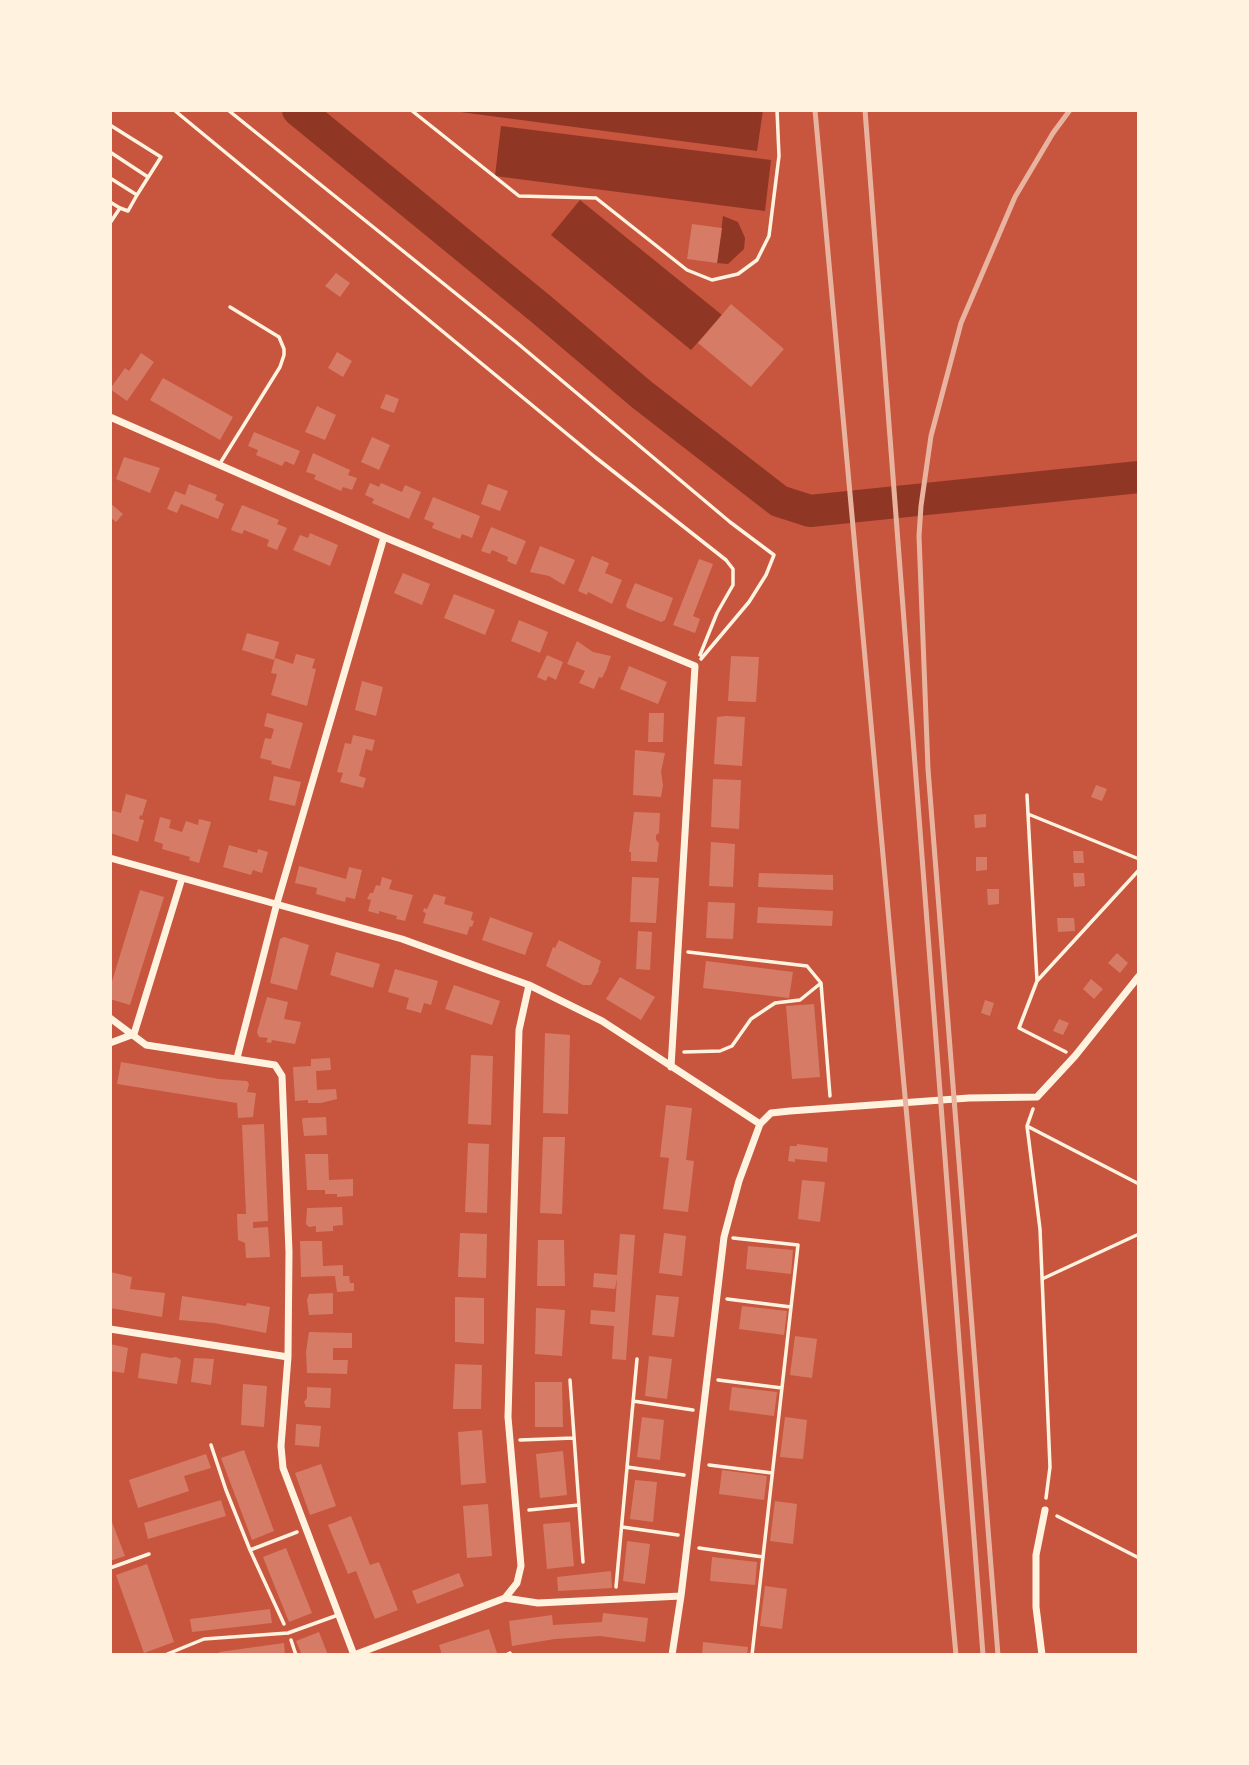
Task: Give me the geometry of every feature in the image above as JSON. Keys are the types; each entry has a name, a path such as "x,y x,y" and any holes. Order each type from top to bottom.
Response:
{"street":[{"path":"110,417 384,537 695,666 671,1067"},
{"path":"237,1058 277,904 384,537"},
{"path":"110,858 402,939 529,985 602,1021 760,1124"},
{"path":"134,1034 182,878"},
{"path":"672,1655 724,1237 739,1181 760,1124 771,1113 969,1098 1037,1097 1139,976"},
{"path":"505,1598 517,1583 521,1566 508,1417 519,1030 529,985"},
{"path":"110,1018 146,1045 275,1065 282,1076 289,1252 288,1357 281,1446 283,1468 354,1655 505,1598 538,1603 681,1597"},
{"path":"110,1043 134,1034"},
{"path":"110,1329 288,1357"},
{"path":"1042,1655 1036,1607 1037,1555 1045,1510"}],"lane":[{"path":"411,110 519,197 596,198 687,270 712,280 738,274 757,260 769,236 779,156 777,110"},
{"path":"219,465 280,367 284,355 279,337 230,307"},
{"path":"165,1655 204,1639 288,1633 339,1615"}],"path":[{"path":"174,110 595,457 726,560 733,569 733,585 717,614 695,666"},
{"path":"228,110 516,342 730,522 774,555 766,575 749,602 695,666"},
{"path":"110,125 161,158 128,211 110,202"},
{"path":"110,152 149,177"},
{"path":"110,178 137,195"},
{"path":"110,223 120,208"},
{"path":"1027,795 1037,981"},
{"path":"1028,814 1139,859"},
{"path":"1074,1056 1019,1028 1037,981 1139,870"},
{"path":"678,951 807,967 821,983 831,1108"},
{"path":"672,1052 720,1051 732,1046 751,1019 775,1003 800,1000 821,983"},
{"path":"1037,1097 1027,1126 1040,1229 1050,1467 1045,1510 1139,1558"},
{"path":"1027,1126 1139,1184"},
{"path":"1042,1279 1139,1234"},
{"path":"724,1237 798,1245 752,1655"},
{"path":"716,1298 791,1307"},
{"path":"615,1600 636,1359"},
{"path":"707,1378 782,1388"},
{"path":"570,1380 583,1562"},
{"path":"633,1401 703,1411"},
{"path":"510,1441 574,1438"},
{"path":"211,1445 250,1550 296,1655"},
{"path":"697,1464 772,1473"},
{"path":"627,1467 696,1476"},
{"path":"516,1512 579,1505"},
{"path":"621,1527 688,1537"},
{"path":"250,1550 305,1529"},
{"path":"687,1546 763,1557"},
{"path":"110,1568 149,1554"}],"shaded area":[{"path":"445,110 763,110 757,151"},
{"path":"501,126 771,160 765,211 495,176"},
{"path":"580,200 722,315 691,350 551,235"},
{"path":"723,216 738,222 745,238 744,249 728,264 717,263"}],"building":[{"path":"692,224 722,228 717,263 687,259"},
{"path":"336,273 350,283 340,297 325,286"},
{"path":"731,304 784,349 751,387 698,343"},
{"path":"337,352 352,361 343,377 328,368"},
{"path":"141,353 154,362 127,401 110,389 125,368 129,371"},
{"path":"163,378 233,417 220,440 150,400"},
{"path":"386,394 399,399 394,413 380,408"},
{"path":"317,406 336,415 325,440 305,432"},
{"path":"254,432 300,451 294,465 285,461 282,466 256,455 258,450 248,446"},
{"path":"372,437 390,445 379,470 361,462"},
{"path":"313,453 350,470 348,475 357,478 352,490 343,487 341,491 314,479 316,475 306,472"},
{"path":"124,457 160,468 150,493 116,479"},
{"path":"370,483 379,487 381,483 402,492 405,485 421,492 409,519 372,503 374,499 365,495"},
{"path":"189,484 217,495 215,500 224,504 218,519 181,504 177,513 167,509 175,491 185,495"},
{"path":"488,484 508,491 500,511 481,504"},
{"path":"433,497 480,516 472,538 462,534 460,539 432,528 434,523 424,519"},
{"path":"110,503 123,514 116,522 110,517"},
{"path":"242,505 279,520 277,524 287,528 277,550 267,546 269,540 244,530 242,534 231,530"},
{"path":"491,527 526,541 516,565 507,561 508,557 492,550 490,554 481,551"},
{"path":"310,533 338,545 330,566 293,550 300,535 308,538"},
{"path":"540,546 575,560 564,585 549,576 530,572"},
{"path":"592,556 609,563 605,573 622,580 612,604 588,592 587,595 578,591"},
{"path":"699,559 713,564 693,616 700,619 695,633 673,625"},
{"path":"403,573 430,584 422,605 394,593"},
{"path":"635,583 673,598 665,620 661,622 627,608"},
{"path":"454,594 495,610 485,635 444,618"},
{"path":"519,620 548,632 540,653 511,641"},
{"path":"247,633 279,642 274,660 242,650"},
{"path":"577,641 593,652 611,656 594,689 579,683 585,671 567,664"},
{"path":"296,654 315,659 312,668 316,669 307,706 271,695 277,674 271,673 275,658 293,664"},
{"path":"547,655 563,662 556,680 548,676 546,681 537,677"},
{"path":"731,656 759,657 756,702 728,701"},
{"path":"629,666 667,682 658,704 620,689"},
{"path":"362,681 383,687 376,716 355,710"},
{"path":"267,713 303,723 290,769 260,758 265,738 271,739 274,729 264,726"},
{"path":"649,713 664,713 663,742 648,742"},
{"path":"717,717 745,717 742,766 714,764"},
{"path":"353,735 375,740 372,751 366,749 359,776 366,778 363,788 340,782 343,773 337,772 345,743 351,744"},
{"path":"635,750 665,753 661,772 661,797 633,795"},
{"path":"274,776 301,782 295,806 269,800"},
{"path":"713,779 741,780 739,829 711,827"},
{"path":"1096,785 1107,789 1102,801 1091,797"},
{"path":"126,794 147,800 139,819 144,820 138,842 110,833 110,810 121,813"},
{"path":"634,812 660,813 659,833 656,835 659,843 657,862 631,861 629,852"},
{"path":"986,814 986,827 975,828 974,815"},
{"path":"160,817 171,820 169,828 182,832 186,821 198,825 199,819 211,822 199,863 189,860 190,857 162,849 163,844 154,841"},
{"path":"711,842 735,844 733,887 709,886"},
{"path":"229,845 257,853 258,849 268,852 262,873 253,870 251,875 223,867"},
{"path":"1073,851 1083,851 1084,863 1074,863"},
{"path":"976,857 987,857 987,870 976,871"},
{"path":"299,866 346,879 349,867 362,870 355,899 346,897 345,902 316,894 317,888 295,883"},
{"path":"759,873 833,875 833,890 758,887"},
{"path":"1073,873 1084,873 1085,886 1074,887"},
{"path":"382,877 392,880 389,889 413,895 405,921 379,911 379,914 368,911 371,900 367,899 376,885 380,886"},
{"path":"632,877 659,878 656,923 630,922"},
{"path":"987,889 999,889 999,904 988,905"},
{"path":"140,890 164,897 130,1005 110,999 110,988"},
{"path":"434,894 446,897 444,904 473,912 471,920 474,921 467,935 423,923 426,913 423,912 424,908 427,909"},
{"path":"708,902 735,903 733,939 706,938"},
{"path":"758,907 833,911 832,926 757,923"},
{"path":"490,917 533,933 525,955 482,940"},
{"path":"1057,918 1074,918 1075,931 1058,932"},
{"path":"638,931 652,932 650,970 636,969"},
{"path":"284,937 309,945 297,990 270,983 280,939"},
{"path":"559,940 601,961 591,985 583,985 546,966 553,947 555,948"},
{"path":"336,952 380,964 373,988 330,975"},
{"path":"1117,953 1128,963 1120,973 1108,963"},
{"path":"706,961 793,972 789,998 703,988"},
{"path":"395,969 438,981 431,1005 424,1003 421,1013 406,1009 409,998 388,992"},
{"path":"620,977 655,997 641,1020 606,999"},
{"path":"1091,979 1103,989 1094,999 1083,989"},
{"path":"454,985 500,1001 492,1025 445,1009"},
{"path":"267,997 288,1002 284,1019 301,1022 295,1044 272,1040 271,1043 266,1042 268,1038 259,1037 257,1032"},
{"path":"985,1000 994,1003 990,1016 981,1013"},
{"path":"814,1004 820,1077 792,1079 786,1006"},
{"path":"1059,1019 1069,1023 1063,1035 1053,1031"},
{"path":"545,1033 570,1035 568,1114 543,1113"},
{"path":"471,1055 493,1056 491,1125 468,1124"},
{"path":"330,1058 331,1070 316,1071 317,1090 336,1089 337,1099 321,1103 295,1101 293,1067 311,1066 311,1059"},
{"path":"121,1062 219,1079 247,1081 247,1092 256,1093 253,1117 238,1118 237,1103 117,1084"},
{"path":"666,1105 692,1108 686,1160 694,1161 688,1212 663,1209 669,1158 660,1157"},
{"path":"326,1117 327,1135 304,1136 303,1118"},
{"path":"264,1124 268,1221 253,1222 253,1228 268,1227 270,1257 246,1258 245,1243 238,1240 237,1214 246,1214 242,1125"},
{"path":"543,1137 565,1137 562,1214 540,1213"},
{"path":"468,1143 489,1144 487,1213 465,1212"},
{"path":"797,1144 828,1148 827,1162 795,1159 795,1162 788,1161 790,1146"},
{"path":"305,1154 328,1154 329,1180 353,1179 353,1196 337,1197 337,1194 325,1194 325,1190 307,1190"},
{"path":"802,1180 825,1182 820,1222 798,1219"},
{"path":"342,1207 343,1225 333,1226 333,1231 316,1232 316,1226 309,1227 306,1224 307,1208"},
{"path":"460,1233 487,1234 486,1278 458,1277"},
{"path":"664,1233 686,1236 682,1276 659,1273"},
{"path":"620,1234 635,1235 626,1360 612,1359 614,1326 590,1324 591,1310 615,1312 617,1278 615,1289 593,1287 594,1273 617,1275"},
{"path":"538,1240 564,1240 565,1286 537,1286"},
{"path":"300,1241 322,1241 323,1266 343,1265 343,1276 349,1276 350,1283 354,1283 354,1291 337,1292 335,1276 301,1277"},
{"path":"748,1246 793,1250 791,1274 746,1269"},
{"path":"110,1272 132,1277 130,1289 165,1293 162,1317 110,1308"},
{"path":"333,1293 333,1314 309,1315 309,1294"},
{"path":"656,1295 679,1297 674,1337 652,1335"},
{"path":"182,1296 270,1307 266,1333 214,1323 179,1320"},
{"path":"455,1297 484,1298 484,1344 455,1342"},
{"path":"742,1306 787,1311 784,1335 739,1329"},
{"path":"536,1308 565,1310 562,1356 535,1354"},
{"path":"309,1332 352,1333 352,1348 333,1348 333,1360 348,1360 347,1374 307,1373"},
{"path":"795,1336 817,1339 812,1378 790,1375"},
{"path":"110,1344 128,1348 124,1373 110,1371"},
{"path":"141,1354 181,1360 177,1384 138,1378"},
{"path":"649,1356 672,1359 667,1399 645,1396"},
{"path":"194,1358 214,1359 211,1385 191,1382"},
{"path":"455,1364 482,1365 481,1409 453,1409"},
{"path":"535,1382 562,1382 563,1427 535,1427"},
{"path":"243,1384 267,1386 264,1427 241,1425"},
{"path":"307,1387 331,1388 330,1408 306,1407 304,1402 307,1398"},
{"path":"732,1387 777,1392 774,1416 729,1410"},
{"path":"642,1417 664,1420 660,1460 637,1457"},
{"path":"785,1417 807,1420 803,1459 780,1457"},
{"path":"296,1424 321,1426 319,1447 295,1445"},
{"path":"482,1430 486,1483 461,1485 458,1432"},
{"path":"244,1450 274,1531 252,1540 221,1458"},
{"path":"563,1451 567,1495 540,1498 536,1454"},
{"path":"206,1454 211,1468 184,1476 189,1491 138,1508 129,1480"},
{"path":"321,1464 336,1506 310,1515 295,1473"},
{"path":"722,1470 767,1476 764,1500 719,1494"},
{"path":"635,1480 657,1482 653,1522 630,1519"},
{"path":"221,1500 226,1516 148,1539 144,1523"},
{"path":"775,1501 797,1504 793,1544 770,1541"},
{"path":"488,1504 492,1556 467,1558 463,1506"},
{"path":"351,1516 370,1565 379,1562 398,1610 375,1619 356,1571 348,1574 328,1525"},
{"path":"110,1517 125,1556 110,1561"},
{"path":"570,1522 574,1566 547,1569 543,1524"},
{"path":"627,1541 650,1544 645,1584 623,1581"},
{"path":"286,1548 312,1613 289,1622 263,1557"},
{"path":"712,1557 757,1562 755,1585 710,1581"},
{"path":"147,1564 174,1642 144,1653 116,1575"},
{"path":"611,1571 612,1588 558,1591 557,1577"},
{"path":"459,1573 464,1586 417,1604 412,1591"},
{"path":"765,1586 787,1589 782,1629 760,1626"},
{"path":"270,1609 272,1623 192,1632 190,1619"},
{"path":"603,1613 648,1618 645,1642 600,1636 555,1639 512,1646 509,1621 552,1615 553,1625 602,1622"},
{"path":"489,1629 497,1653 442,1655 439,1645"},
{"path":"319,1632 328,1655 302,1655 296,1641"},
{"path":"703,1642 748,1647 747,1655 702,1655"},
{"path":"284,1643 285,1655 220,1655 219,1652"}],"waterway":[{"path":"298,110 641,394 779,501 810,511 1139,477"}],"railway":[{"path":"815,110 956,1655"},
{"path":"865,110 983,1655"},
{"path":"998,1655 928,769 919,536 931,436 961,323 1015,197 1070,110"}]}
